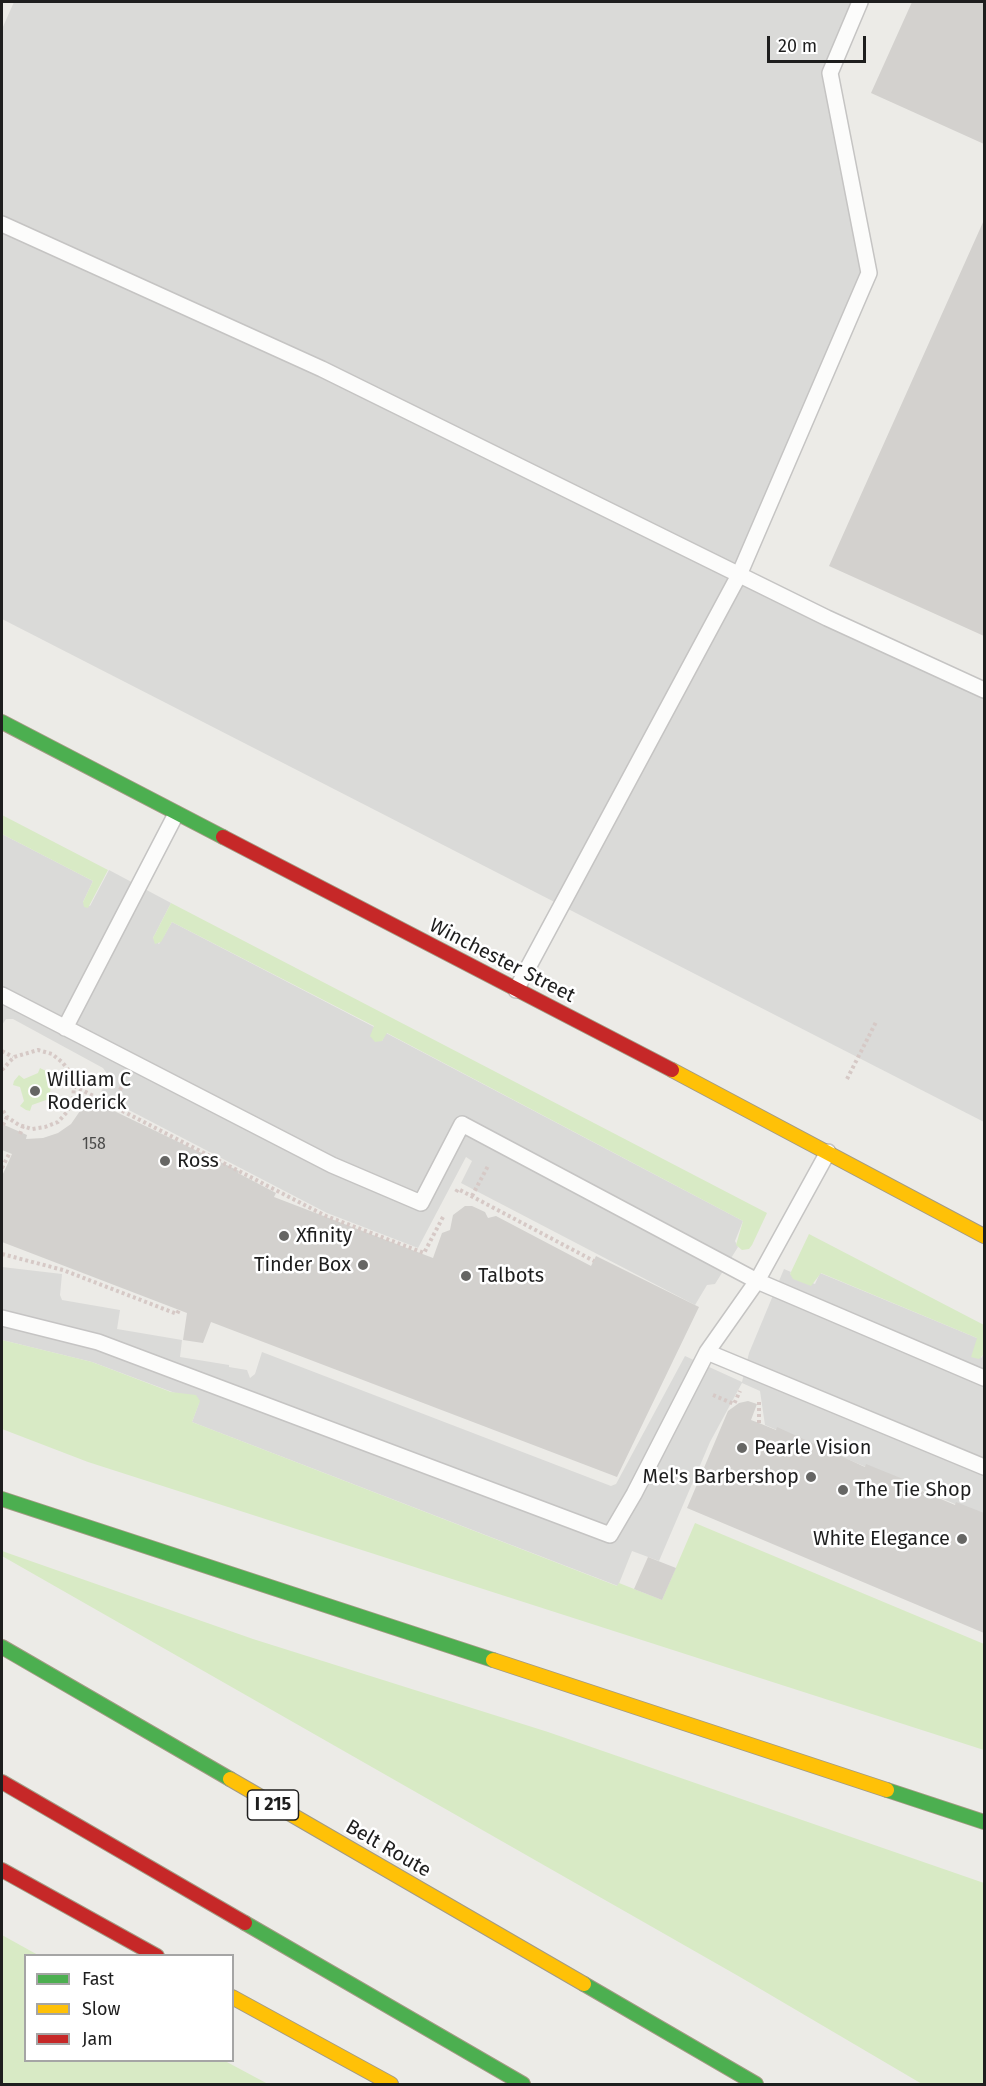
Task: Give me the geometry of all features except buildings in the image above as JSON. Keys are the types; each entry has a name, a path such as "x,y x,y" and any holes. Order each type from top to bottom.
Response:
{"main road":[{"name":"Winchester Street","path":"2,722 828,1152 984,1236"},
{"path":"2,1499 984,1822"},
{"name":"Belt Route","path":"2,1647 756,2085"},
{"path":"2,1782 523,2085"},
{"path":"2,1870 153,1954"},
{"path":"234,1998 391,2085"}],"lane":[{"path":"516,990 739,575 869,273 830,73 860,2"},
{"path":"2,224 322,369 739,575 984,690"},
{"path":"65,1028 176,814"},
{"path":"2,995 332,1166 421,1203 462,1124 757,1281 984,1378"},
{"path":"2,1318 98,1342 610,1535 634,1494 707,1352 757,1281 828,1152"},
{"path":"707,1352 984,1467"}],"path":[{"path":"847,1079 876,1022"},
{"path":"2,1050 14,1057"},
{"path":"2,1070 14,1057 38,1050 52,1054 71,1073 74,1086 73,1100 67,1112 58,1122 45,1127 24,1126 7,1117 2,1109"},
{"path":"3,1125 7,1117"},
{"path":"20,1134 24,1126"},
{"path":"472,1196 500,1144"},
{"path":"2,1168 9,1154"},
{"path":"2,1254 63,1270 177,1314 179,1310"},
{"path":"734,1404 741,1391 758,1398 759,1423"}],"shaded area":[{"path":"14,2 860,2 830,73 869,273 739,575 984,688 984,1122 2,619 2,29"},
{"path":"2,834 93,881 83,902 90,906 109,870 171,903 153,938 159,944 172,922 374,1027 382,1041 386,1033 743,1221 735,1241 738,1247 715,1284 707,1285 695,1305 461,1183 472,1161 466,1157 418,1248 327,1213 100,1095 108,1075 103,1068 13,1019 6,1019 2,1025"},
{"path":"2,1267 62,1274 60,1295 62,1300 120,1310 117,1329 182,1340 180,1357 247,1370 250,1378 255,1374 262,1352 611,1486 616,1484 685,1356 742,1382 749,1353 784,1269 791,1272 790,1274 815,1284 820,1273 977,1338 981,1358 984,1354 984,1516 765,1425 760,1391 742,1383 710,1442 659,1561 632,1551 618,1586 192,1422 199,1403 175,1393 92,1362 2,1340"}],"green space":[{"path":"2,815 108,870 88,908 84,907 83,902 93,881 2,834"},
{"path":"171,903 767,1213 752,1245 749,1249 742,1250 736,1245 743,1221 387,1033 382,1041 375,1042 370,1036 374,1026 172,922 161,942 155,944 153,938"},
{"path":"40,1068 50,1073 46,1078 51,1086 50,1093 57,1094 52,1105 46,1100 32,1105 30,1111 26,1110 20,1106 24,1101 20,1087 13,1085 14,1081 19,1075 24,1079 38,1073"},
{"path":"809,1234 984,1325 984,1354 979,1359 971,1357 977,1338 821,1273 811,1286 793,1279 790,1274"},
{"path":"2,1340 92,1362 171,1392 196,1395 200,1401 192,1422 617,1586 619,1583 662,1600 695,1523 984,1644 984,1750 88,1462 2,1429"},
{"path":"2,1551 253,1639 548,1732 984,1883 984,2084 922,2084 740,1977 2,1556"},
{"path":"2,1935 36,1954 24,1954 24,2062 227,2062 268,2084 2,2084"}],"traffic: fast":[{"path":"2,722 223,837"},
{"path":"2,1499 493,1660"},
{"path":"2,1647 230,1779"},
{"path":"887,1790 984,1822"},
{"path":"245,1923 523,2084"},
{"path":"584,1984 756,2084"}],"traffic: slow":[{"path":"672,1070 984,1236"},
{"path":"493,1660 887,1790"},
{"path":"230,1779 584,1984"},
{"path":"234,1998 391,2084"}],"traffic: jam":[{"path":"223,837 672,1070"},
{"path":"2,1782 245,1923"},
{"path":"2,1870 153,1954"}],"place":[{"name":"William C Roderick","path":"35,1091"},
{"name":"Ross","path":"165,1161"},
{"name":"Xfinity","path":"284,1236"},
{"name":"Tinder Box","path":"363,1265"},
{"name":"Talbots","path":"466,1276"},
{"name":"Pearle Vision","path":"742,1448"},
{"name":"Mel's Barbershop","path":"811,1477"},
{"name":"The Tie Shop","path":"843,1490"},
{"name":"White Elegance","path":"962,1539"}]}
